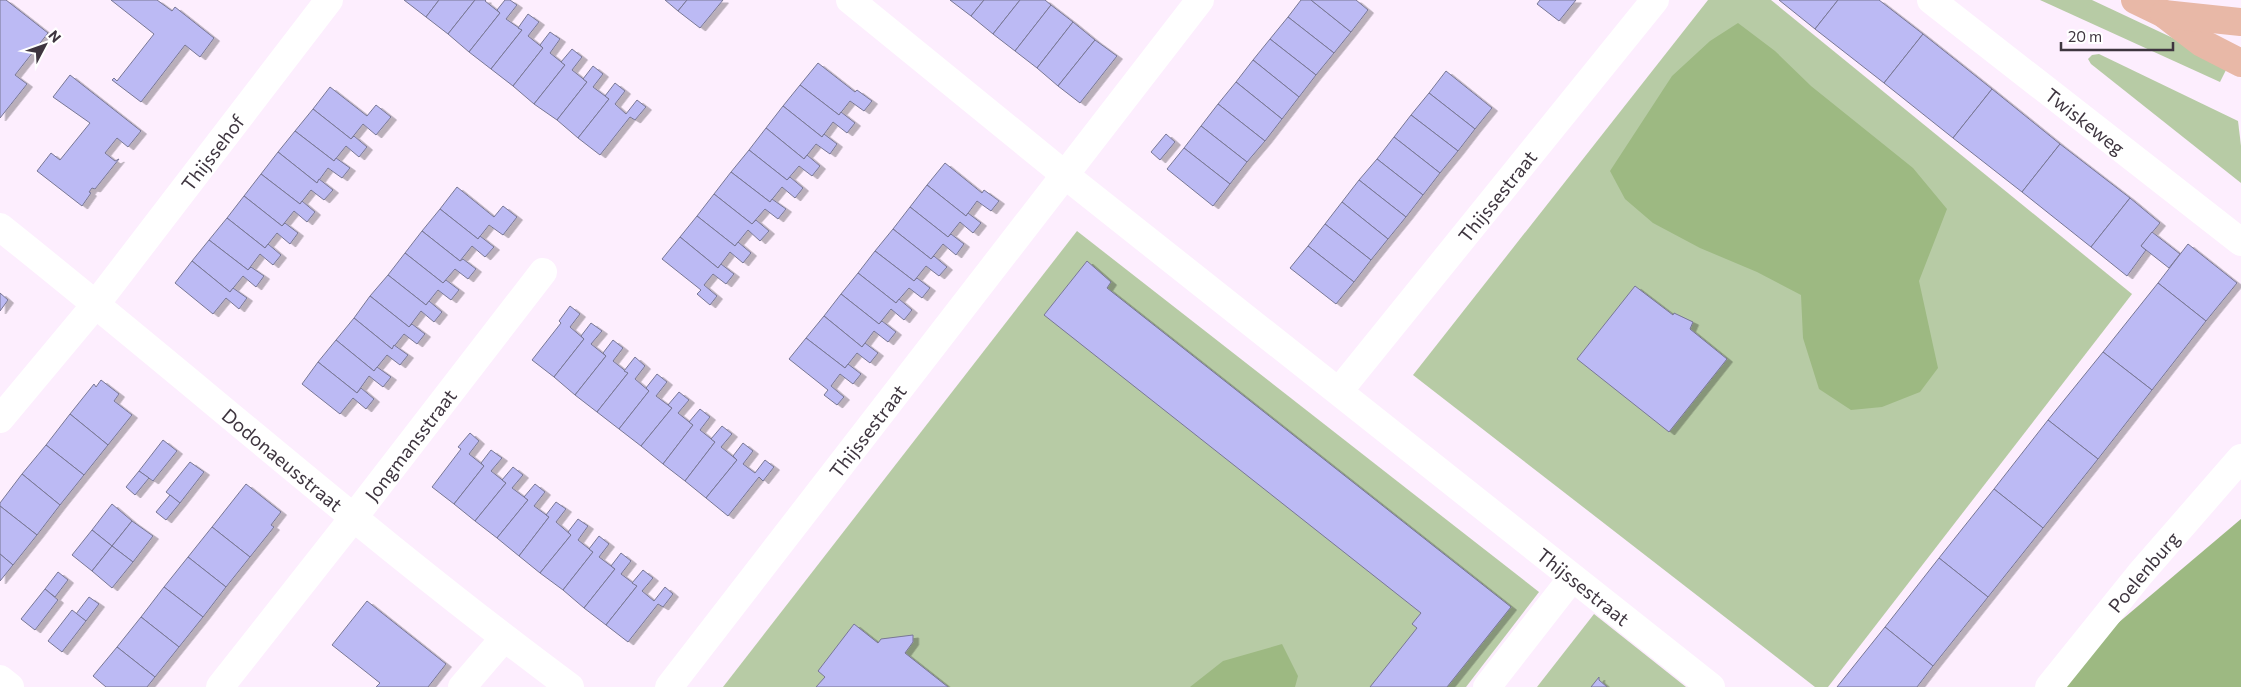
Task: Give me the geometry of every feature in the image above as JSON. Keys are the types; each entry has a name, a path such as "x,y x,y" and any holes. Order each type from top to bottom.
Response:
{"main road":[{"path":"2135,0 2164,14 2202,43 2241,63"},
{"path":"2164,14 2241,22"}],"street":[{"name":"Thijssehof","path":"0,419 96,304 329,0"},
{"name":"Thijssestraat","path":"850,0 1065,175 1711,687"},
{"name":"Thijssestraat","path":"669,687 1200,0"},
{"name":"Thijssestraat","path":"1339,391 1655,0"},
{"name":"Twiskeweg","path":"1932,0 2241,242"},
{"name":"Dodonaeusstraat","path":"0,227 354,517 504,638 570,687"},
{"name":"Jongmansstraat","path":"220,687 543,272"},
{"name":"Poelenburg","path":"2049,687 2140,574 2241,458"},
{"path":"1487,687 1572,578"},
{"path":"462,687 504,638"},
{"path":"0,679 10,687"}],"green space":[{"path":"1708,0 1771,0 2132,294 1828,687 1815,687 1413,375"},
{"path":"2040,0 2092,0 2224,62 2226,70 2220,82"},
{"path":"1738,23 1775,51 1811,86 1913,168 1947,209 1919,281 1938,368 1920,392 1882,407 1851,410 1819,389 1803,338 1801,295 1757,272 1700,248 1653,223 1625,199 1610,171 1672,76 1710,41"},
{"path":"2099,54 2238,121 2241,146 2241,183 2091,64 2088,59 2092,55"},
{"path":"1077,231 1539,592 1466,687 723,687"},
{"path":"2241,519 2241,687 2051,687 2092,645"},
{"path":"1594,614 1686,687 1537,687"},
{"path":"1282,644 1298,676 1295,687 1190,687 1223,661"}],"building":[{"path":"0,0 6,0 48,33 15,75 27,84 0,118"},
{"path":"111,0 157,0 172,11 175,7 214,38 200,57 185,45 141,102 112,80 114,78 117,81 154,34"},
{"path":"404,0 439,0 426,17"},
{"path":"439,0 475,0 448,34 426,17"},
{"path":"475,0 486,0 500,13 469,52 448,34"},
{"path":"505,0 510,0 517,5 506,19 522,30 491,69 469,52 500,13 497,10"},
{"path":"665,0 687,0 678,11"},
{"path":"687,0 723,0 700,28 678,11"},
{"path":"950,0 984,0 971,16"},
{"path":"984,0 1020,0 993,34 971,16"},
{"path":"1020,0 1045,0 1051,5 1015,51 993,34"},
{"path":"1301,0 1311,0 1351,32 1334,53 1288,17"},
{"path":"1311,0 1356,0 1368,10 1351,32"},
{"path":"1540,0 1576,0 1559,21 1537,4"},
{"path":"1779,0 1838,0 1815,29"},
{"path":"1838,0 1879,0 1923,34 1884,83 1815,29"},
{"path":"1051,5 1073,22 1037,68 1015,51"},
{"path":"528,14 539,22 528,36 543,48 513,86 491,69 522,30 518,28"},
{"path":"1288,17 1334,53 1316,75 1270,39"},
{"path":"1073,22 1095,40 1058,86 1037,68"},
{"path":"550,32 560,39 550,53 565,65 534,104 513,86 543,48 540,45"},
{"path":"1923,34 1992,89 1953,138 1884,83"},
{"path":"1270,39 1316,75 1299,97 1253,60"},
{"path":"1095,40 1117,56 1080,103 1058,86"},
{"path":"572,49 582,57 572,70 587,82 557,120 534,104 565,65 561,62"},
{"path":"1253,60 1299,97 1282,119 1236,82"},
{"path":"818,63 855,92 857,90 872,101 864,111 850,101 839,115 800,85"},
{"path":"593,66 603,74 593,87 609,99 578,138 557,120 587,82 583,79"},
{"path":"1446,71 1492,108 1475,129 1429,93"},
{"path":"70,75 141,131 128,147 117,138 105,153 115,161 119,159 95,189 92,188 89,192 91,193 82,206 37,171 51,153 60,160 90,123 53,97"},
{"path":"1236,82 1282,119 1265,141 1218,104"},
{"path":"615,83 625,91 615,104 626,114 637,100 646,107 635,120 630,117 600,155 578,138 609,99 605,96"},
{"path":"800,85 839,115 841,112 855,123 847,133 833,122 822,137 783,106"},
{"path":"330,87 367,116 376,105 391,117 376,135 363,124 351,139 313,109"},
{"path":"1992,89 2060,144 2022,192 1953,138"},
{"path":"1429,93 1475,129 1458,151 1411,115"},
{"path":"1218,104 1265,141 1247,162 1201,126"},
{"path":"783,106 822,137 824,134 837,144 830,154 816,144 804,159 766,128"},
{"path":"313,109 351,139 354,136 367,147 359,157 346,146 334,161 295,131"},
{"path":"1411,115 1458,151 1440,173 1394,137"},
{"path":"1201,126 1247,162 1230,184 1184,148"},
{"path":"766,128 804,159 807,155 820,166 812,176 799,166 787,180 749,150"},
{"path":"295,131 334,161 336,158 350,168 342,178 328,168 317,183 278,152"},
{"path":"1166,134 1175,142 1160,160 1151,152"},
{"path":"1394,137 1440,173 1423,195 1377,159"},
{"path":"2060,144 2130,198 2091,247 2022,192"},
{"path":"1184,148 1230,184 1213,206 1167,169"},
{"path":"749,150 787,180 790,177 803,188 795,198 782,187 770,202 731,172"},
{"path":"278,152 317,183 319,179 333,190 324,200 311,190 300,204 261,174"},
{"path":"1377,159 1423,195 1406,217 1359,180"},
{"path":"945,163 982,193 984,190 999,201 991,211 977,201 966,216 927,185"},
{"path":"731,172 770,202 772,199 786,209 778,219 765,209 752,224 714,194"},
{"path":"261,174 300,204 302,201 315,212 307,222 294,211 282,226 244,196"},
{"path":"1359,180 1406,217 1388,239 1342,202"},
{"path":"927,185 966,216 968,213 981,223 973,233 960,222 948,237 910,207"},
{"path":"457,187 494,217 503,206 517,217 503,235 489,225 478,239 440,209"},
{"path":"714,194 752,224 756,220 769,231 760,241 748,230 735,246 697,216"},
{"path":"244,196 282,226 285,223 298,233 290,244 277,233 265,248 227,218"},
{"path":"2130,198 2160,223 2141,246 2146,250 2127,276 2091,247"},
{"path":"1342,202 1388,239 1371,260 1325,224"},
{"path":"910,207 948,237 951,234 964,244 956,255 943,244 931,259 893,229"},
{"path":"440,209 478,239 480,236 494,247 485,257 472,246 460,261 422,231"},
{"path":"697,216 735,246 738,242 751,253 743,263 730,252 718,268 680,237"},
{"path":"227,218 265,248 268,244 281,255 273,265 260,254 248,270 209,240"},
{"path":"1325,224 1371,260 1354,282 1308,246"},
{"path":"893,229 931,259 934,256 947,267 939,276 926,266 914,281 875,251"},
{"path":"422,231 460,261 463,259 476,269 468,279 455,269 443,283 405,253"},
{"path":"2152,232 2180,254 2169,268 2141,246"},
{"path":"680,237 718,268 721,264 734,274 726,284 713,274 704,285 717,296 710,305 697,294 701,290 662,259"},
{"path":"209,240 248,270 251,267 264,276 256,287 243,276 230,292 192,261"},
{"path":"2188,244 2237,283 2206,321 2158,283"},
{"path":"1308,246 1354,282 1336,304 1290,268"},
{"path":"875,251 914,281 917,278 930,288 922,298 909,288 896,303 858,273"},
{"path":"405,253 443,283 446,280 459,290 451,300 438,290 426,305 388,275"},
{"path":"192,261 230,292 233,288 247,298 239,309 226,298 213,314 175,283"},
{"path":"1087,261 1111,282 1107,288 1511,607 1447,687 1370,687 1417,628 1412,624 1421,613 1044,315"},
{"path":"858,273 896,303 899,299 912,310 904,320 891,309 879,324 841,294"},
{"path":"388,275 426,305 429,301 442,312 434,322 421,311 409,327 370,296"},
{"path":"2158,283 2206,321 2152,390 2103,352"},
{"path":"1635,286 1673,315 1674,313 1693,322 1690,329 1727,359 1669,432 1577,359"},
{"path":"0,293 8,300 0,311"},
{"path":"841,294 879,324 882,321 896,332 888,342 874,331 862,347 824,316"},
{"path":"370,296 409,327 412,324 425,334 417,344 404,334 392,349 354,318"},
{"path":"570,306 580,314 570,327 584,339 554,377 532,360 561,323 559,321"},
{"path":"824,316 862,347 865,343 878,353 870,363 857,353 845,368 806,338"},
{"path":"354,318 392,349 394,345 408,355 400,365 387,355 374,371 336,340"},
{"path":"591,323 602,331 591,344 606,356 575,395 554,377 584,339 581,336"},
{"path":"806,338 845,368 848,364 861,374 853,384 840,374 831,386 844,397 837,405 824,395 828,390 789,359"},
{"path":"336,340 374,371 377,367 391,377 383,387 369,376 357,393 318,362"},
{"path":"613,340 623,348 613,361 628,373 597,412 575,395 606,356 603,353"},
{"path":"2103,352 2152,390 2098,459 2048,420"},
{"path":"635,357 645,366 635,379 649,391 619,429 597,412 628,373 624,371"},
{"path":"318,362 357,393 361,388 374,399 366,409 353,398 340,414 302,384"},
{"path":"657,374 667,382 656,396 672,408 641,446 619,429 649,391 646,388"},
{"path":"101,380 119,394 114,401 132,415 108,445 70,414 94,384 96,387"},
{"path":"679,392 689,400 678,413 693,425 663,464 641,446 672,408 668,405"},
{"path":"700,409 710,417 700,430 715,442 685,481 663,464 693,425 689,422"},
{"path":"70,414 108,445 84,475 46,445"},
{"path":"2048,420 2098,459 2043,528 1994,489"},
{"path":"722,426 732,434 721,447 737,460 706,498 685,481 715,442 711,439"},
{"path":"470,433 479,441 469,454 484,466 454,504 432,487 461,449 458,447"},
{"path":"163,440 177,451 153,481 139,471"},
{"path":"743,443 753,451 743,464 755,473 765,460 774,467 763,481 759,477 728,516 706,498 737,460 733,456"},
{"path":"46,445 84,475 60,505 22,474"},
{"path":"491,450 502,458 491,471 506,483 475,521 454,504 484,466 481,463"},
{"path":"190,462 204,472 180,503 166,492"},
{"path":"513,467 523,475 512,488 528,500 497,538 475,521 506,483 502,480"},
{"path":"139,471 149,478 135,495 126,487"},
{"path":"22,474 60,505 37,535 0,506 0,503"},
{"path":"246,484 281,512 271,525 274,527 250,557 212,527"},
{"path":"535,484 545,492 534,506 549,517 519,556 497,538 528,500 524,497"},
{"path":"1994,489 2043,528 1988,597 1939,558"},
{"path":"170,495 180,503 166,520 156,512"},
{"path":"556,502 566,509 556,522 571,535 540,573 519,556 549,517 546,515"},
{"path":"112,504 132,521 112,546 92,530"},
{"path":"0,506 37,535 13,565 0,554"},
{"path":"578,519 588,526 578,540 593,552 563,590 540,573 571,535 568,532"},
{"path":"132,521 153,536 133,562 112,546"},
{"path":"212,527 250,557 226,587 188,557"},
{"path":"92,530 112,546 92,571 72,555"},
{"path":"599,536 609,544 599,557 615,569 584,608 563,590 593,552 589,549"},
{"path":"112,546 133,562 112,588 92,571"},
{"path":"621,553 631,561 621,574 637,586 606,625 584,608 615,569 611,566"},
{"path":"0,554 13,565 0,581"},
{"path":"188,557 226,587 203,617 164,587"},
{"path":"1939,558 1988,597 1933,666 1885,627"},
{"path":"643,570 653,578 642,591 654,601 665,587 673,594 663,607 658,604 628,642 606,625 637,586 632,583"},
{"path":"58,572 68,580 55,597 45,589"},
{"path":"164,587 203,617 179,647 141,617"},
{"path":"45,589 58,600 35,630 21,619"},
{"path":"89,597 99,604 86,621 76,614"},
{"path":"367,601 446,664 428,687 376,687 380,683 332,645"},
{"path":"72,610 86,621 62,652 48,641"},
{"path":"141,617 179,647 155,677 117,647"},
{"path":"854,624 878,643 881,639 913,635 913,642 905,653 948,687 816,687 825,677 818,671"},
{"path":"1885,627 1933,666 1917,687 1837,687"},
{"path":"117,647 155,677 147,687 106,687 93,676"},
{"path":"1599,677 1599,680 1607,687 1591,687"}]}
